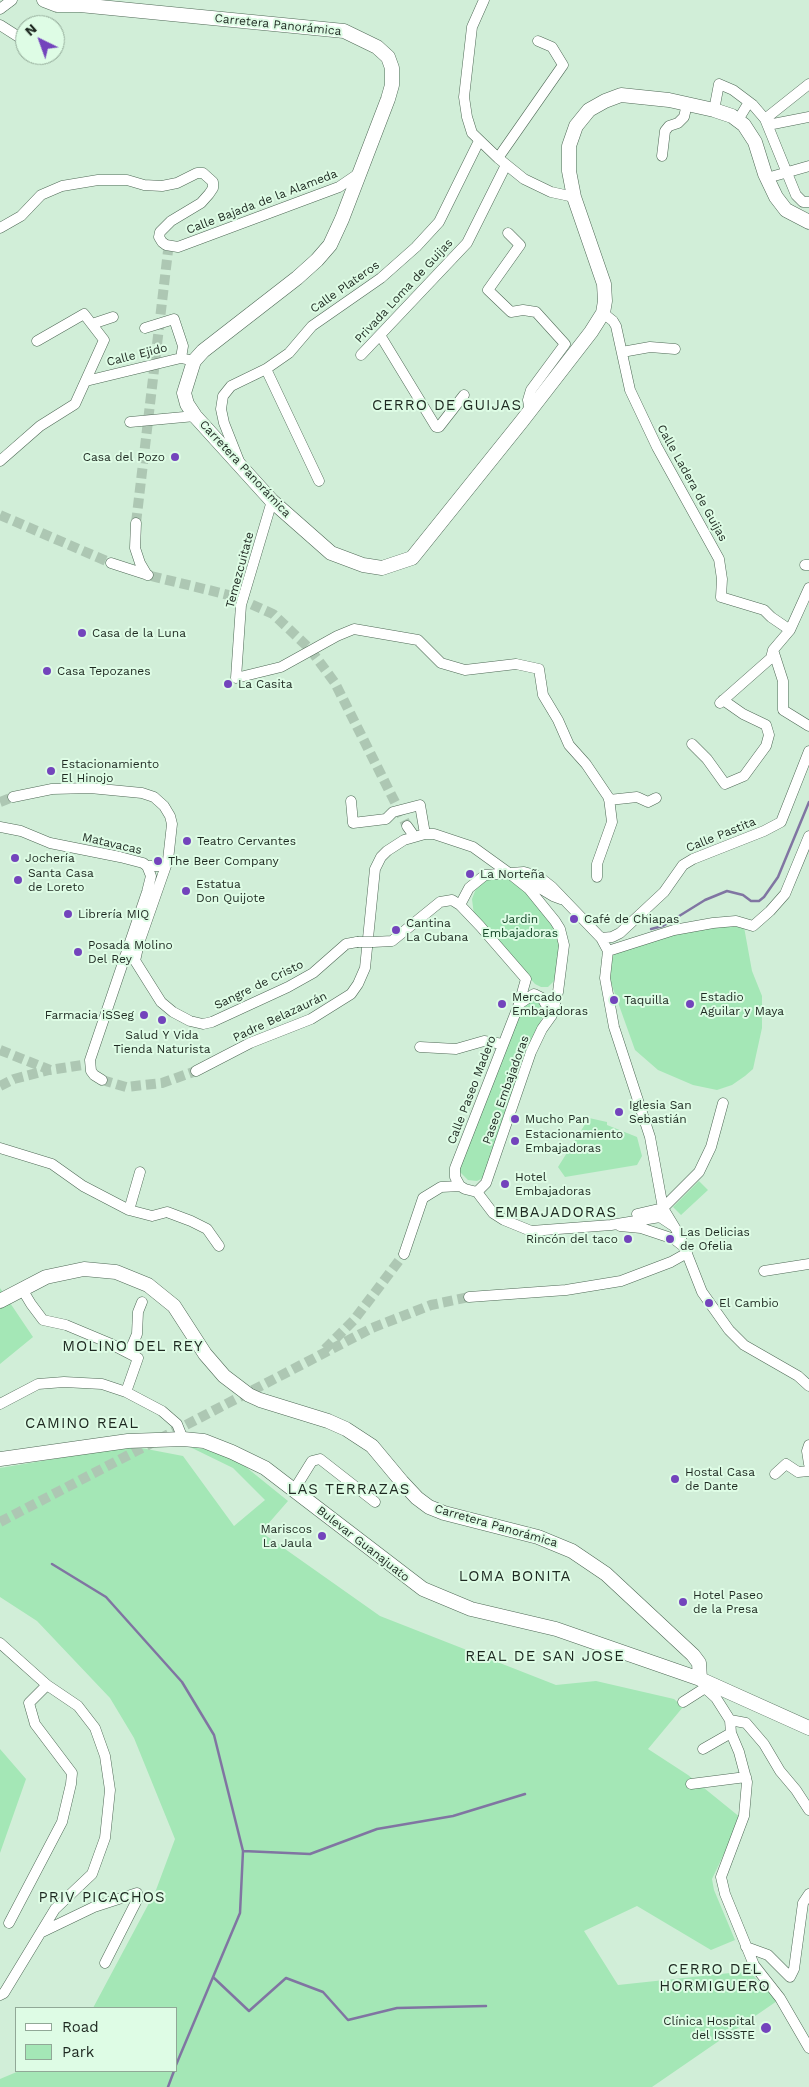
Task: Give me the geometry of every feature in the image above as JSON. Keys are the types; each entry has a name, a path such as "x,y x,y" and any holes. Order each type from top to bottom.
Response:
{"street":[{"path":"0,9 12,0"},
{"name":"Carretera Panorámica","path":"44,0 57,5 80,4 344,31 363,38 388,57 392,68 392,85 388,99 337,232 330,245 297,278 203,350 194,361 184,393 187,404 195,416 272,501 331,553 363,565 382,568 412,558 591,332 603,313"},
{"path":"484,0 472,27 464,97 466,117 472,133 506,166 524,179 551,192 574,197"},
{"path":"0,25 15,35"},
{"path":"498,158 563,65 552,47 538,41"},
{"path":"714,110 719,84 732,90 749,102 764,119 800,200 809,202"},
{"path":"748,131 809,84"},
{"path":"603,313 605,302 604,284 574,197 569,146 576,126 589,110 605,100 621,95 669,100 732,116 748,131 755,142 776,198 786,210 809,222"},
{"path":"738,120 749,102"},
{"path":"662,156 665,131 669,126 678,123 684,117 687,104"},
{"path":"764,119 809,117"},
{"name":"Calle Plateros","path":"240,464 224,423 221,410 223,396 231,386 266,369 289,353 312,326 382,278 416,248 439,222 480,142"},
{"name":"Privada Loma de Guijas","path":"361,355 467,243 506,166"},
{"path":"767,178 809,166"},
{"name":"Calle Bajada de la Alameda","path":"0,228 21,216 41,195 62,186 98,180 127,180 144,185 162,186 177,183 197,173 209,177 213,182 213,188 209,194 200,203 171,220 160,232 159,237 167,248 178,247 339,187 349,182 360,172"},
{"path":"508,233 520,245 488,290 511,312 523,310 536,312 565,344 530,390 528,400 530,410"},
{"name":"Calle Ladera de Guijas","path":"603,313 616,326 630,390 657,447 700,528 711,542 718,559 722,579 721,598 764,610 790,630"},
{"path":"0,461 40,426 75,404 104,340 84,314 37,341"},
{"path":"92,324 114,317"},
{"path":"145,328 174,319 183,346 180,358"},
{"path":"380,336 436,428 440,427 464,395"},
{"path":"622,352 650,347 675,349"},
{"name":"Calle Ejido","path":"86,381 180,358 194,361"},
{"path":"266,369 319,481"},
{"path":"130,422 195,416"},
{"name":"Temezcuitate","path":"272,501 241,605 236,678 281,667 337,636 354,629 418,640 441,663 465,670 516,664 539,669 543,695 558,720 569,745 586,764 609,800"},
{"path":"111,563 149,576 140,563 135,548 136,523"},
{"path":"692,744 725,784 744,776 766,746 769,735 766,725 722,702 771,658 773,650 790,630 809,588"},
{"path":"773,650 783,681 783,710 809,726"},
{"name":"Calle Pastita","path":"601,938 612,938 620,933 664,892 683,865 693,859 764,832 780,822 808,755"},
{"path":"13,797 52,789 90,788 142,793 151,795 162,803 170,816 172,829 168,862 139,943 136,961"},
{"path":"597,877 597,864 612,822 609,800 637,797 648,802 656,798"},
{"path":"351,801 353,823 386,819 392,812 420,806 419,835"},
{"path":"408,826 419,835 434,834 472,847 490,859 486,868 456,903"},
{"name":"Matavacas","path":"0,827 21,831 50,843 120,857 147,866 163,866 168,862"},
{"name":"Padre Belazaurán","path":"196,1071 250,1043 311,1019 351,994 358,984 364,968 375,869 380,857 395,844 419,835"},
{"path":"608,951 674,930 713,923 736,921 753,926 785,894 809,836"},
{"name":"Paseo Embajadoras","path":"477,1192 486,1183 532,1052 542,1029 552,1015 558,992 564,945 560,929 546,909 512,872 490,859"},
{"path":"102,1080 94,1076 86,1064 151,879 151,873 147,866"},
{"path":"456,903 479,878 491,873 524,872 538,876 552,887 601,938 608,951 605,978 614,1027 650,1137 662,1208 679,1233 702,1292 729,1330 744,1345 798,1376 809,1386"},
{"name":"Sangre de Cristo","path":"136,961 161,1002 173,1012 190,1021 203,1024 212,1022 288,987 313,973 352,943 392,941 440,902 456,903"},
{"path":"456,903 536,990 542,994 550,995 558,992"},
{"path":"124,958 132,957 136,961"},
{"name":"Calle Paseo Madero","path":"460,1186 455,1177 455,1168 519,1004 526,980"},
{"path":"519,1004 534,994 542,998 552,1015"},
{"path":"420,1047 456,1049 484,1040 503,1044"},
{"path":"611,1224 642,1212 662,1208 699,1172 711,1147 723,1103"},
{"path":"0,1148 52,1164 83,1186 129,1210 152,1216 168,1212 191,1221 207,1229 219,1246"},
{"path":"129,1210 140,1172"},
{"path":"404,1254 423,1198 440,1187 460,1186 477,1192 493,1213 504,1220 531,1231 611,1224 660,1217 668,1221 679,1233"},
{"path":"611,1224 648,1231 674,1239 686,1250"},
{"path":"469,1297 566,1290 621,1281 670,1262 686,1250"},
{"path":"764,1271 809,1264"},
{"name":"Carretera Panorámica","path":"0,1301 46,1277 84,1269 116,1272 148,1285 174,1306 205,1354 224,1376 249,1395 346,1428 372,1446 402,1482 429,1507 444,1513 556,1543 590,1562 606,1574 693,1655 699,1663 704,1683"},
{"path":"22,1289 43,1320 66,1325 133,1356"},
{"path":"126,1392 137,1334 138,1312 142,1302"},
{"path":"0,1404 38,1384 64,1382 102,1384 126,1392 162,1411 177,1424 182,1439"},
{"name":"Bulevar Guanajuato","path":"0,1459 128,1440 182,1439 204,1441 265,1468 422,1589 471,1609 556,1630 704,1683"},
{"path":"809,1445 807,1451 809,1464"},
{"path":"294,1490 312,1461 320,1459 375,1502"},
{"path":"775,1474 786,1464 798,1472 809,1471"},
{"path":"0,1643 47,1685 78,1706 95,1728 105,1756 110,1790 105,1838 92,1874 55,1909 4,1992 0,1995"},
{"path":"682,1702 704,1683"},
{"path":"704,1683 730,1720 731,1732 747,1782 744,1816 721,1877 725,1894 754,1965 780,1998 809,2048"},
{"path":"704,1683 809,1728"},
{"path":"9,1923 62,1822 71,1784 72,1773 36,1724 29,1703 47,1685"},
{"path":"730,1720 746,1723 764,1744 780,1771 796,1790 809,1810"},
{"path":"703,1749 731,1732"},
{"path":"691,1784 746,1778"},
{"path":"41,1932 94,1907 137,1893 138,1898 105,1963"},
{"path":"746,1946 768,1955 790,1977 794,1969 803,1903 809,1894"}],"green space":[{"name":"Jardin Embajadoras","path":"504,876 512,880 543,909 559,938 560,946 556,979 548,987 541,987 535,984 474,915 472,899 477,886 489,878"},
{"name":"Estadio Aguilar y Maya","path":"713,924 744,927 752,971 762,996 762,1028 753,1069 732,1085 717,1090 693,1085 658,1070 635,1050 610,980 613,953 648,941"},
{"path":"532,999 539,1001 544,1011 543,1015 483,1178 477,1181 468,1180 459,1171 522,1005"},
{"path":"589,1118 607,1122 607,1125 637,1137 642,1156 637,1165 565,1177 558,1167"},
{"path":"699,1181 708,1190 681,1215 673,1207"},
{"path":"0,1288 33,1337 0,1364"},
{"path":"131,1446 183,1456 234,1526 265,1500 233,1468 190,1447 217,1451 236,1459 288,1501 261,1532 380,1616 556,1685 596,1681 674,1699 683,1707 648,1749 688,1775 741,1818 712,1879 714,1890 735,1940 711,1950 637,1906 584,1931 618,1985 749,1971 777,2001 652,2087 0,2087 0,2079 17,2072 178,2072 178,2007 94,2007 156,1890 175,1839 134,1738 110,1698 37,1621 0,1597 0,1468"},
{"path":"0,1749 26,1779 0,1853"}],"waterway":[{"path":"651,929 663,926 705,900 727,891 743,895 751,901 759,901 764,897 778,877 809,802"},
{"path":"52,1564 106,1597 182,1682 214,1735 243,1851 240,1913 178,2060"},
{"path":"243,1851 310,1854 377,1829 453,1816 525,1794"},
{"path":"213,1977 249,2011 286,1978 323,1992 348,2020 397,2008 486,2006"},
{"path":"168,2087 174,2072"}],"tunnel":[{"path":"136,523 168,251"},
{"path":"0,515 111,563"},
{"path":"151,576 233,596 273,614 310,649 335,683 407,826"},
{"path":"0,802 13,797"},
{"path":"0,1050 50,1070 82,1065"},
{"path":"0,1086 14,1079 49,1070"},
{"path":"102,1080 126,1087 162,1083 196,1071"},
{"path":"325,1349 354,1320 404,1254"},
{"path":"0,1522 372,1328 431,1305 469,1297"}],"place":[{"name":"Casa del Pozo","path":"175,457"},
{"name":"Casa de la Luna","path":"82,633"},
{"name":"Casa Tepozanes","path":"47,671"},
{"name":"La Casita","path":"228,684"},
{"name":"Estacionamiento El Hinojo","path":"51,771"},
{"name":"Teatro Cervantes","path":"187,841"},
{"name":"Jochería","path":"15,858"},
{"name":"The Beer Company","path":"158,861"},
{"name":"La Norteña","path":"470,874"},
{"name":"Santa Casa de Loreto","path":"18,880"},
{"name":"Estatua Don Quijote","path":"186,891"},
{"name":"Librería MIQ","path":"68,914"},
{"name":"Café de Chiapas","path":"574,919"},
{"name":"Cantina La Cubana","path":"396,930"},
{"name":"Posada Molino Del Rey","path":"78,952"},
{"name":"Taquilla","path":"614,1000"},
{"name":"Mercado Embajadoras","path":"502,1004"},
{"name":"Estadio Aguilar y Maya","path":"690,1004"},
{"name":"Farmacia iSSeg","path":"144,1015"},
{"name":"Salud Y Vida Tienda Naturista","path":"162,1020"},
{"name":"Iglesia San Sebastián","path":"619,1112"},
{"name":"Mucho Pan","path":"515,1119"},
{"name":"Estacionamiento Embajadoras","path":"515,1141"},
{"name":"Hotel Embajadoras","path":"505,1184"},
{"name":"Rincón del taco","path":"628,1239"},
{"name":"Las Delicias de Ofelia","path":"670,1239"},
{"name":"El Cambio","path":"709,1303"},
{"name":"Hostal Casa de Dante","path":"675,1479"},
{"name":"Mariscos La Jaula","path":"322,1536"},
{"name":"Hotel Paseo de la Presa","path":"683,1602"},
{"name":"Clínica Hospital del ISSSTE","path":"766,2028"}],"district":[{"name":"CERRO DE GUIJAS","path":"447,406"},
{"name":"EMBAJADORAS","path":"556,1213"},
{"name":"MOLINO DEL REY","path":"133,1347"},
{"name":"CAMINO REAL","path":"82,1424"},
{"name":"LAS TERRAZAS","path":"349,1490"},
{"name":"LOMA BONITA","path":"515,1577"},
{"name":"REAL DE SAN JOSE","path":"545,1657"},
{"name":"PRIV PICACHOS","path":"102,1898"},
{"name":"CERRO DEL HORMIGUERO","path":"715,1978"}]}
